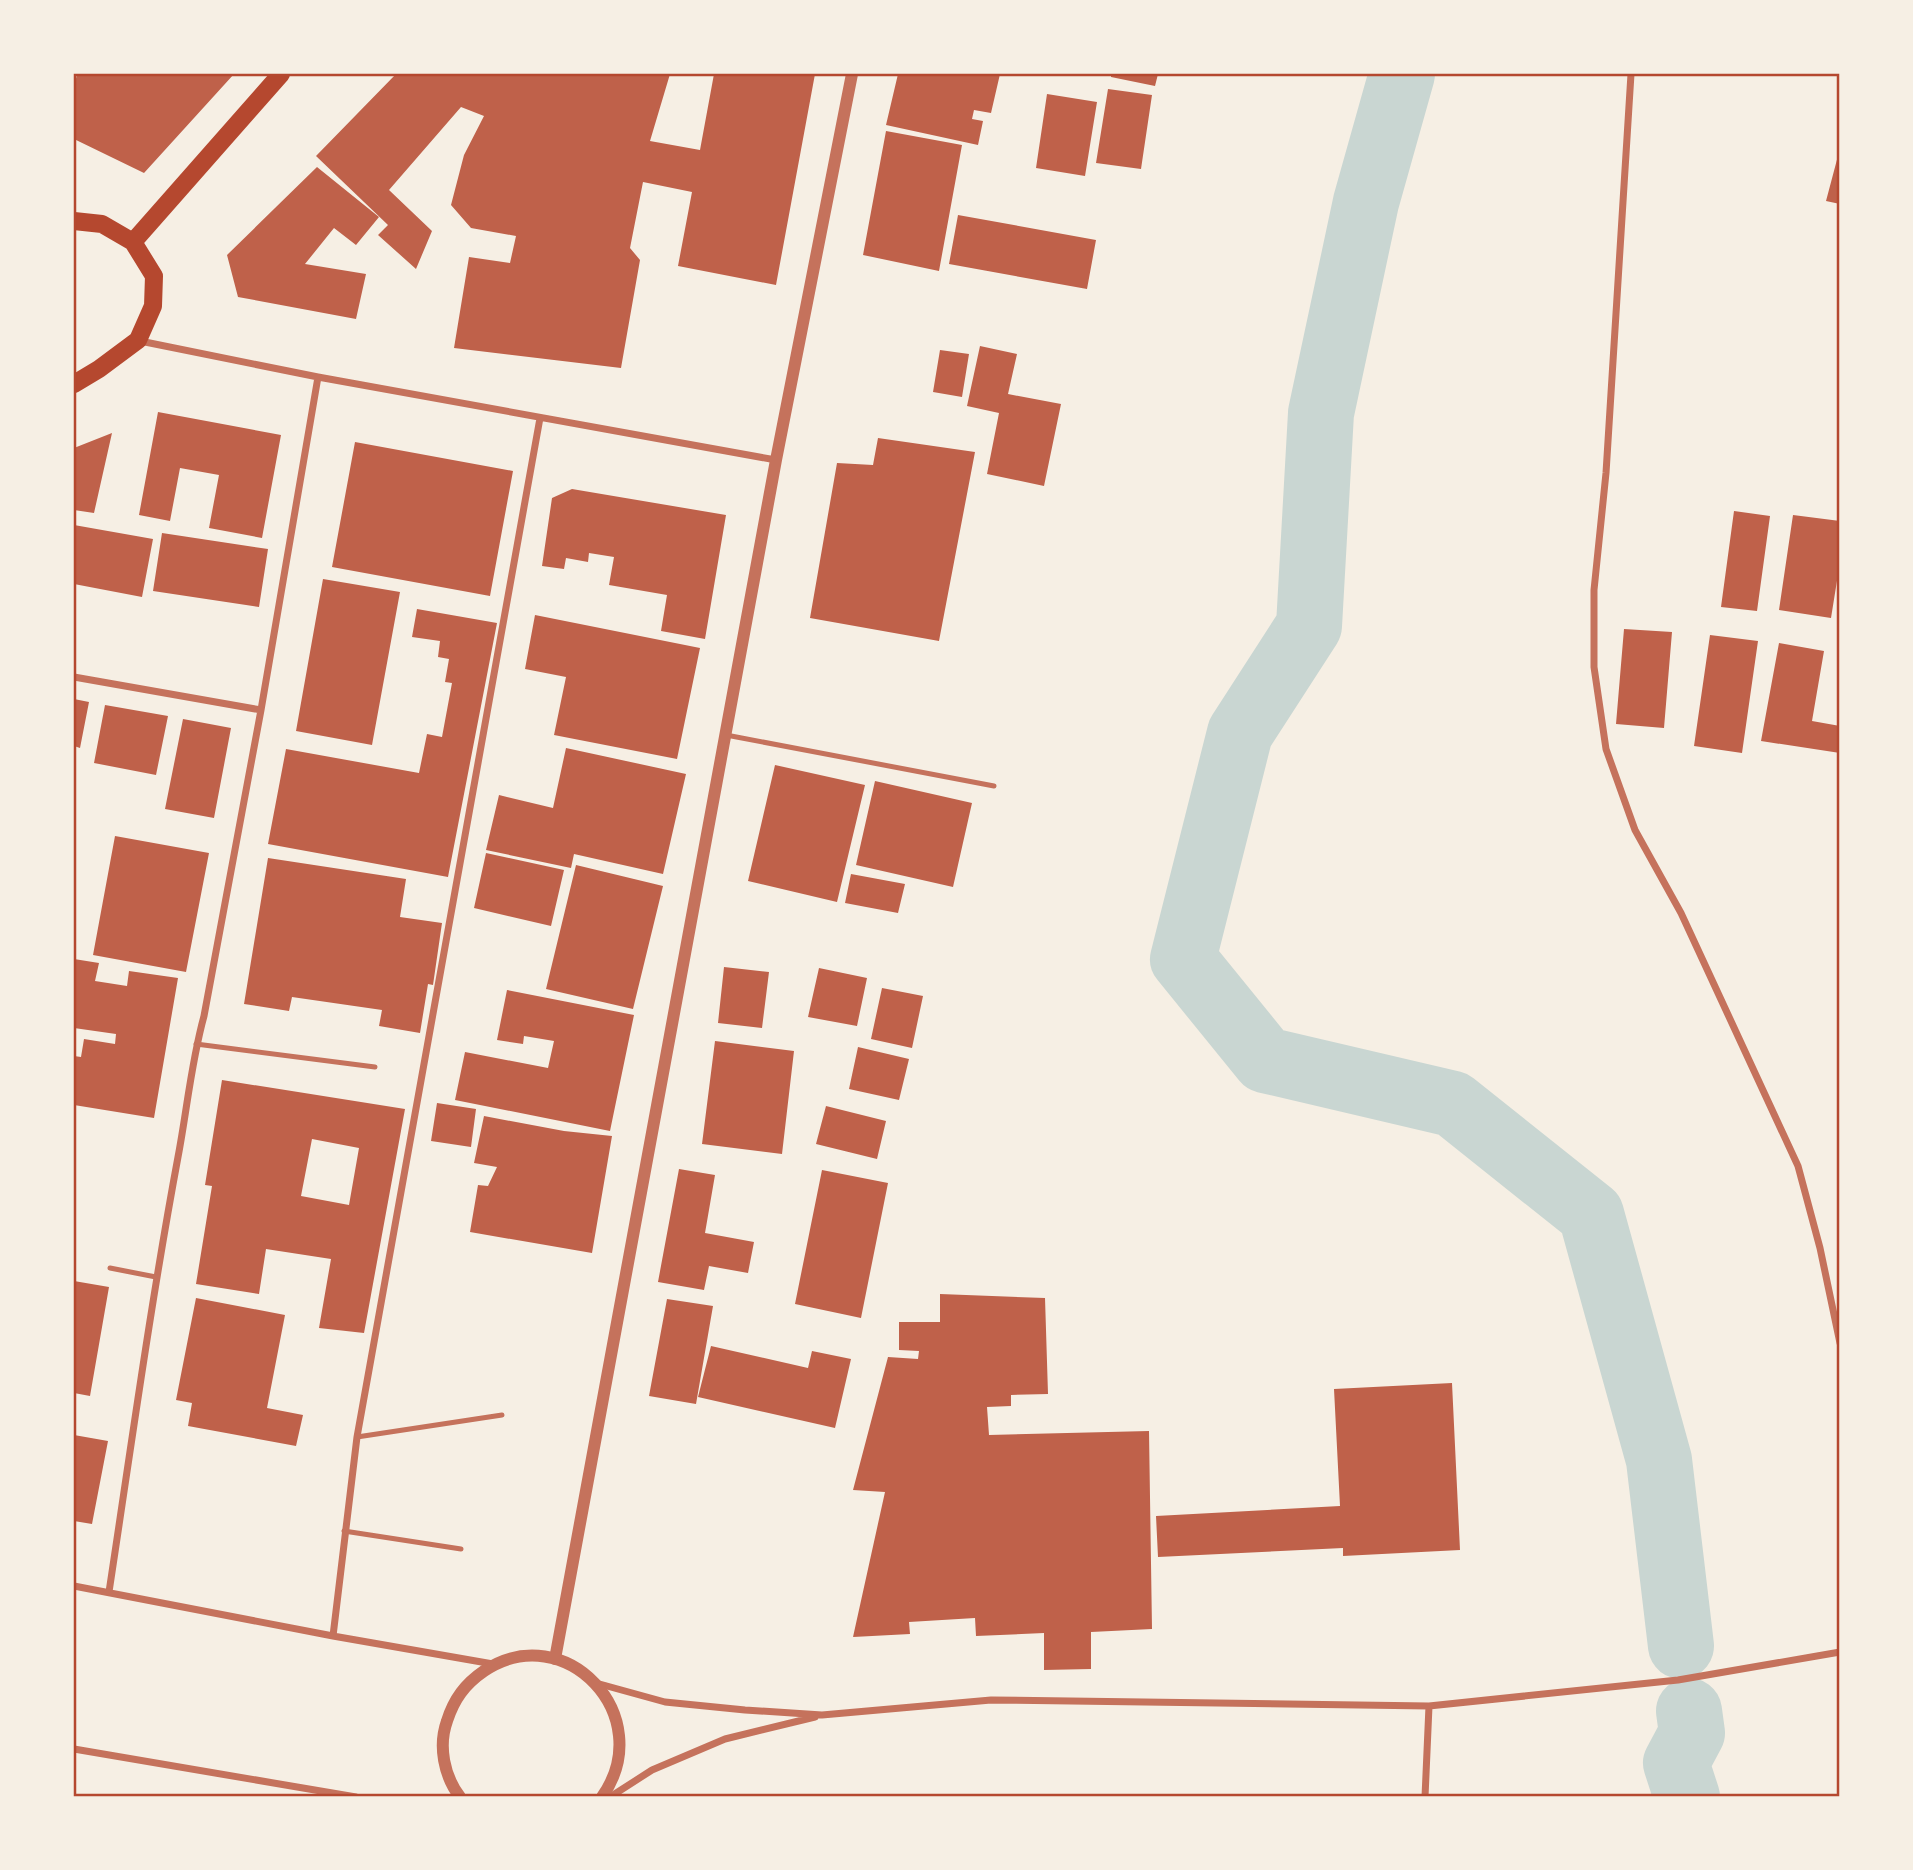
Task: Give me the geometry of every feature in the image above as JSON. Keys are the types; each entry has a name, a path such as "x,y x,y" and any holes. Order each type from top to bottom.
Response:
{"main road":[{"path":"133,242 281,74"},
{"path":"74,221 102,225 133,242 154,276 153,306 138,340 74,384"}],"street":[{"path":"555,1659 776,460 852,74"},
{"path":"1631,74 1606,473 1594,590 1594,667 1606,749 1635,830 1681,913 1798,1166 1820,1248 1839,1343"},
{"path":"138,340 318,377 776,460"},
{"path":"109,1592 156,1278 196,1044 204,1016 261,710 318,377"},
{"path":"332,1636 357,1437 540,418"},
{"path":"74,677 261,710"},
{"path":"74,1586 494,1664"},
{"path":"596,1683 665,1702 822,1715 991,1700 1429,1706 1678,1680 1839,1652"},
{"path":"460,1797 443,1761 443,1732 452,1704 470,1681 494,1664 534,1656 555,1659 577,1668 596,1683 611,1704 620,1730 620,1757 612,1783 602,1797"},
{"path":"1425,1797 1429,1706"},
{"path":"610,1797 652,1770 725,1739 822,1715"},
{"path":"74,1749 356,1797"}],"lane":[{"path":"726,735 994,786"},
{"path":"196,1044 375,1067"},
{"path":"110,1268 156,1278"},
{"path":"357,1437 502,1415"},
{"path":"344,1531 461,1549"}],"building":[{"path":"77,74 234,74 144,173 74,139 74,88"},
{"path":"396,74 670,74 650,141 700,150 714,74 815,74 776,285 678,266 692,192 643,182 630,248 640,260 621,368 454,348 469,257 510,263 516,236 471,228 451,205 464,155 484,116 461,107 389,190 432,231 416,269 378,235 388,225 316,156"},
{"path":"898,74 1000,74 991,113 974,110 972,119 983,121 978,145 886,125"},
{"path":"1111,74 1158,74 1155,86 1111,77"},
{"path":"1108,89 1152,95 1141,169 1096,163"},
{"path":"1047,94 1097,102 1085,176 1036,168"},
{"path":"886,131 962,145 939,271 863,255"},
{"path":"1840,152 1840,204 1826,201"},
{"path":"317,167 379,217 356,245 334,228 305,264 366,274 356,319 238,297 227,255"},
{"path":"958,215 1096,240 1087,289 949,264"},
{"path":"980,346 1017,354 1008,394 1061,404 1044,486 987,474 999,413 967,406"},
{"path":"940,350 969,354 962,397 933,392"},
{"path":"158,412 281,435 262,538 209,528 219,475 180,468 170,521 139,515"},
{"path":"112,433 94,513 74,510 74,448"},
{"path":"878,438 975,452 939,641 810,618 837,463 873,465"},
{"path":"355,442 513,471 490,596 332,567"},
{"path":"572,489 726,515 705,639 661,631 667,595 609,585 614,557 589,553 588,562 566,558 564,569 542,566 552,498"},
{"path":"1734,511 1770,516 1757,611 1721,607"},
{"path":"1793,515 1840,521 1840,562 1831,618 1779,610"},
{"path":"74,525 153,539 142,597 74,584"},
{"path":"162,533 268,549 259,607 153,591"},
{"path":"323,579 400,592 372,745 296,731"},
{"path":"417,609 497,623 448,877 268,844 286,749 419,773 427,734 442,737 452,683 445,682 449,659 438,657 440,641 412,637"},
{"path":"535,615 700,648 677,759 554,735 566,677 525,669"},
{"path":"1624,629 1672,632 1664,728 1616,724"},
{"path":"1710,635 1758,641 1742,753 1694,746"},
{"path":"1779,643 1824,651 1812,721 1840,726 1840,753 1761,741"},
{"path":"74,699 89,702 80,748 74,746"},
{"path":"105,705 168,716 156,775 94,763"},
{"path":"183,719 231,728 214,818 165,809"},
{"path":"566,748 686,774 663,874 574,854 571,868 486,850 499,795 553,808"},
{"path":"775,765 865,785 837,902 748,881"},
{"path":"875,781 972,803 953,887 856,865"},
{"path":"115,836 209,853 186,972 93,955"},
{"path":"486,853 564,870 551,926 474,908"},
{"path":"268,858 406,879 400,917 442,923 433,985 428,984 420,1033 379,1026 382,1010 292,997 289,1011 244,1004"},
{"path":"576,865 663,886 633,1009 546,989"},
{"path":"851,874 905,884 898,913 845,903"},
{"path":"74,959 99,963 95,981 127,986 129,971 178,978 154,1118 74,1105 74,1056 81,1057 84,1039 115,1044 116,1034 74,1028"},
{"path":"724,967 769,972 762,1028 718,1023"},
{"path":"819,968 867,978 857,1026 808,1017"},
{"path":"882,988 923,996 912,1048 871,1039"},
{"path":"507,990 634,1015 610,1131 455,1100 465,1052 548,1068 554,1041 524,1036 523,1044 497,1040"},
{"path":"715,1041 794,1051 782,1154 702,1144"},
{"path":"858,1047 909,1059 899,1100 849,1089"},
{"path":"222,1080 405,1109 364,1333 319,1328 331,1259 266,1249 259,1294 196,1284 212,1186 205,1185","holes":["312,1139 359,1148 349,1205 301,1196"]},
{"path":"437,1103 476,1109 471,1147 431,1141"},
{"path":"826,1106 886,1121 877,1159 816,1144"},
{"path":"484,1116 564,1131 612,1136 592,1253 470,1232 478,1185 488,1186 497,1167 474,1163"},
{"path":"679,1169 715,1175 705,1233 754,1242 748,1273 709,1266 704,1290 658,1282"},
{"path":"822,1170 888,1183 861,1318 795,1304"},
{"path":"74,1281 109,1287 90,1396 74,1393"},
{"path":"940,1294 1045,1298 1048,1394 1011,1395 1011,1406 987,1407 989,1435 1149,1431 1152,1629 1091,1632 1091,1669 1044,1670 1044,1633 976,1636 975,1618 909,1622 910,1634 853,1637 885,1492 853,1490 888,1357 918,1359 919,1351 899,1350 899,1322 940,1322"},
{"path":"196,1298 285,1315 267,1408 303,1415 296,1446 188,1426 192,1403 176,1400"},
{"path":"667,1299 713,1306 696,1404 649,1396"},
{"path":"711,1346 808,1368 812,1351 851,1359 835,1428 698,1397"},
{"path":"1452,1383 1460,1550 1343,1556 1343,1548 1158,1557 1156,1516 1340,1506 1334,1389"},
{"path":"74,1435 108,1441 92,1524 74,1521"}],"waterway":[{"path":"1402,74 1366,202 1321,413 1309,626 1240,733 1183,959 1265,1060 1453,1104 1591,1214 1659,1460 1681,1646"},
{"path":"1687,1797 1676,1763 1692,1733 1689,1711"}]}
